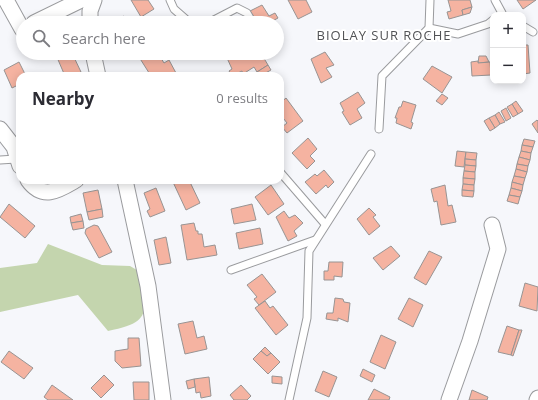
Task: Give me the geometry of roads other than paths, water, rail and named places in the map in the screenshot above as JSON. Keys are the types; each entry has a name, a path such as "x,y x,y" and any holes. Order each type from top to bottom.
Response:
{"street":[{"path":"6,0 16,18"},
{"path":"48,16 81,0"},
{"path":"90,16 90,11 94,0"},
{"path":"95,60 97,72"},
{"path":"0,129 14,147 16,154"},
{"path":"32,184 38,190 50,192 67,184"},
{"path":"126,184 148,286 163,400"},
{"path":"450,400 498,250 492,225"}],"lane":[{"path":"170,0 174,9 182,16"},
{"path":"379,129 382,76 429,28 430,0"},
{"path":"495,0 501,12"},
{"path":"222,16 237,8 247,13 249,16"},
{"path":"429,28 458,34 490,22"},
{"path":"526,28 533,32"},
{"path":"288,400 307,318 309,251 371,154"},
{"path":"0,160 16,162"},
{"path":"284,177 325,224"},
{"path":"231,270 315,240"}],"district":[{"name":"BIOLAY SUR ROCHE","path":"384,35"}]}
